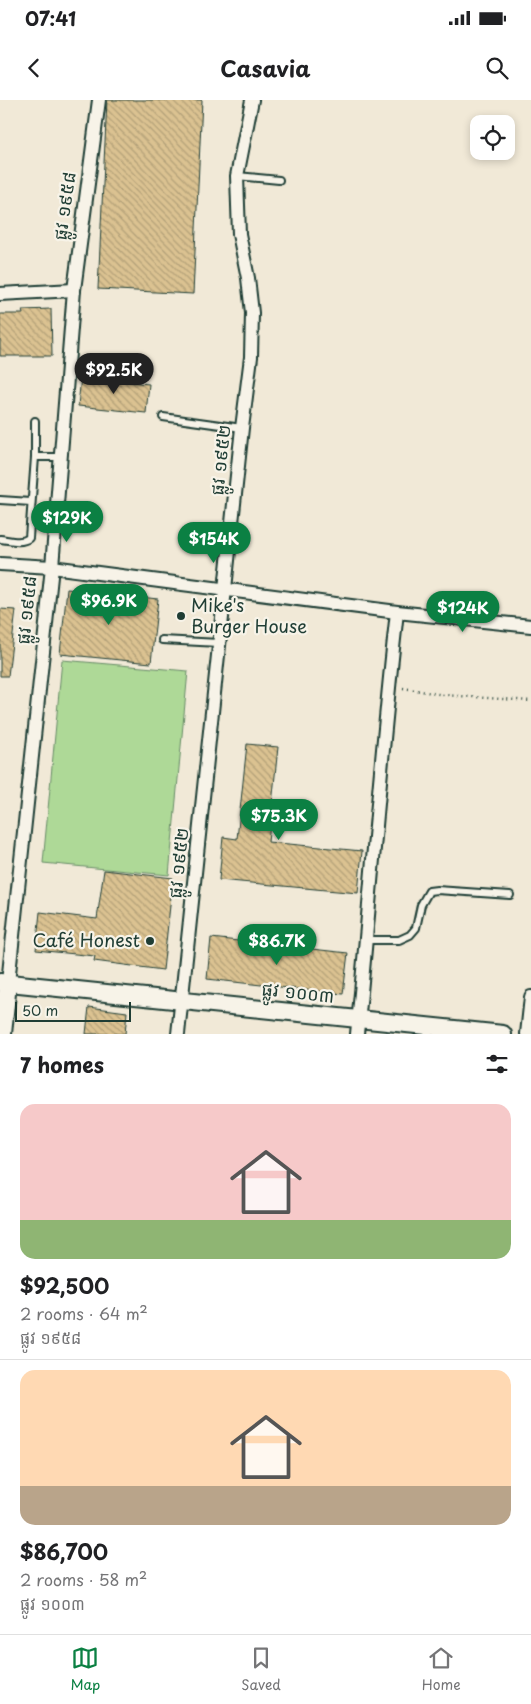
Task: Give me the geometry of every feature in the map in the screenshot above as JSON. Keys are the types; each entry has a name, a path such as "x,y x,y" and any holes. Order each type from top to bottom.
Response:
{"street":[{"name":"ផ្លូវ ១៩៥៨","path":"3,1034 4,983 52,568 74,290 99,100"},
{"name":"ផ្លូវ ១៩៥២","path":"178,1034 251,356 252,312 248,278 239,234 237,176 252,100"},
{"path":"0,294 74,290"},
{"path":"0,564 52,568 397,612 531,626"},
{"path":"358,1027 397,612"},
{"name":"ផ្លូវ ១០០៣","path":"4,983 182,1001 358,1027 502,1034"},
{"path":"527,1034 531,997"}],"lane":[{"path":"237,176 279,180"},
{"path":"163,417 242,428"},
{"path":"0,539 20,542 26,541 29,538 35,457 35,421"},
{"path":"35,457 60,457"},
{"path":"0,500 31,502"},
{"path":"162,640 219,643"},
{"path":"367,940 398,940 410,935 416,928 421,905 429,891 510,895"}],"path":[{"path":"389,686 444,695 531,701"}],"green space":[{"path":"62,660 188,671 169,875 43,863"}],"building":[{"path":"107,100 202,100 193,294 98,289"},
{"path":"51,309 52,356 0,356 0,314 23,314 22,310"},
{"path":"81,377 149,384 146,413 78,406"},
{"path":"67,589 158,599 151,663 60,654"},
{"path":"0,609 16,610 8,676 0,676"},
{"path":"247,744 278,747 268,842 362,851 358,893 219,880 223,837 237,839"},
{"path":"104,870 173,878 163,970 94,961 95,956 36,950 40,912 97,919"},
{"path":"211,938 348,953 343,994 207,979"},
{"path":"89,1007 127,1012 125,1034 86,1034"}],"place":[{"name":"Mike's Burger House","path":"181,616"},
{"name":"Café Honest","path":"150,941"}]}
